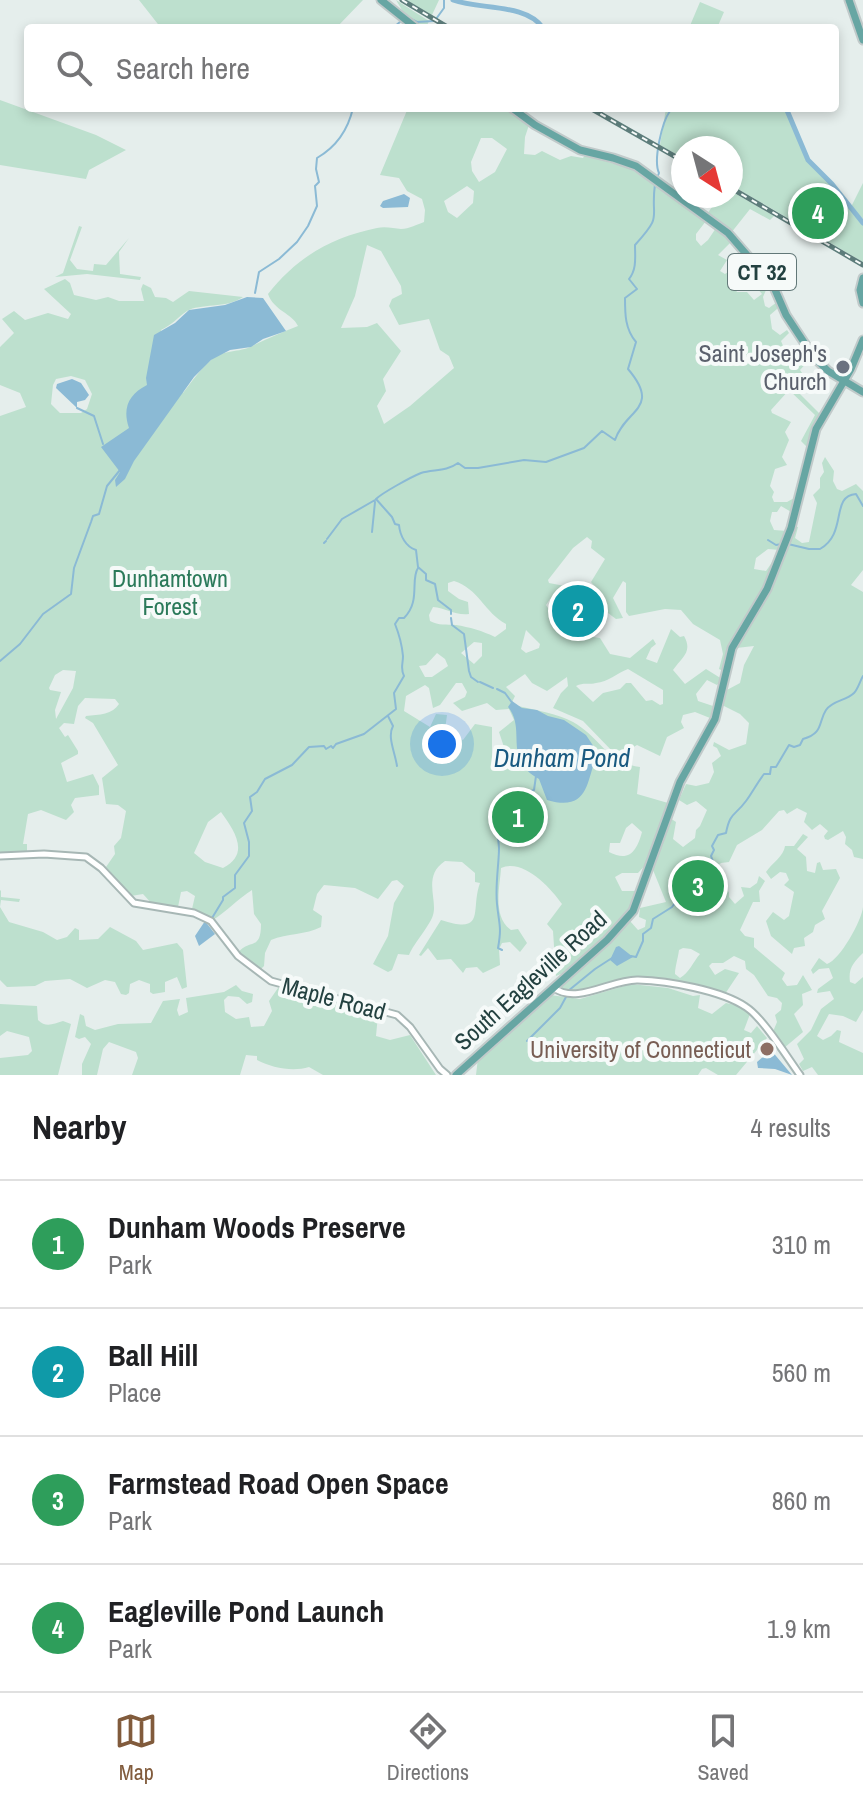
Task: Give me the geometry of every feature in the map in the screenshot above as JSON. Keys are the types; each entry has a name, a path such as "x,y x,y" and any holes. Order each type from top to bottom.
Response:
{"main road":[{"path":"381,0 411,24"},
{"path":"849,0 863,40"},
{"name":"CT 32","path":"517,112 580,150 624,161 656,180 738,243 773,285 784,311 813,356 824,368 863,392"},
{"path":"863,278 860,290 863,303"},
{"name":"South Eagleville Road","path":"456,1075 620,927 633,911 680,782 715,719 732,648 767,589 791,528 816,429 863,340"}],"street":[{"name":"Maple Road","path":"0,856 70,854 90,859 134,903 194,913 211,921 238,956 271,981 400,1016 447,1075"},
{"path":"553,987 570,994 638,980 700,989 718,995 754,1013 800,1075"}],"green space":[{"path":"139,0 363,0 340,24 158,24"},
{"path":"396,0 429,21 428,24 415,24 405,15"},
{"path":"406,0 439,0 432,15"},
{"path":"700,2 724,12 719,24 691,24"},
{"path":"0,100 24,109 24,112 33,112 96,135 126,150 89,170 86,179 0,165"},
{"name":"Dunhamtown Forest","path":"406,112 510,112 529,125 524,154 535,155 542,151 560,160 571,156 583,158 585,155 631,169 671,197 671,208 687,208 706,221 696,234 701,246 716,228 730,238 731,242 718,255 727,260 720,271 725,274 743,256 757,270 752,274 742,267 732,274 730,281 737,292 747,292 754,300 762,294 757,288 760,285 766,290 763,297 765,306 769,308 777,302 777,309 770,315 772,329 780,335 787,330 789,333 781,341 784,348 792,354 803,350 810,359 800,370 805,377 792,386 820,414 807,447 801,441 815,415 789,390 771,410 791,422 785,432 789,440 782,457 787,465 775,469 770,486 774,492 772,497 774,502 787,502 796,497 793,513 781,506 777,512 772,512 770,521 774,530 787,531 780,550 768,549 756,558 754,569 766,571 777,558 723,671 719,669 723,654 720,640 693,624 681,610 665,609 629,616 626,612 626,583 623,581 613,598 623,618 616,619 596,604 599,591 591,582 605,559 591,548 592,541 587,537 573,548 548,580 549,583 570,587 574,592 568,602 550,599 546,605 550,611 573,609 579,635 600,638 610,654 630,658 653,639 656,644 646,659 657,663 671,629 680,637 684,636 686,642 685,654 673,670 685,684 706,669 722,679 717,685 707,680 696,694 698,701 713,706 710,718 695,712 683,715 681,722 684,728 667,737 660,756 637,745 620,755 614,753 583,721 553,708 568,686 567,677 547,691 532,683 525,674 506,687 515,696 512,702 518,706 573,722 611,755 640,767 637,794 668,803 648,862 638,873 622,873 615,877 622,891 636,891 625,919 568,971 556,976 553,931 547,924 562,904 535,876 518,867 501,868 499,909 505,924 511,930 518,929 527,943 520,952 510,942 502,943 499,949 500,965 483,973 477,967 466,968 463,973 451,959 437,960 428,948 419,955 441,920 465,924 474,917 480,883 475,882 475,873 462,862 445,861 438,867 432,881 432,919 409,955 398,954 392,970 388,972 373,964 388,936 394,903 404,886 397,880 392,881 378,899 355,888 324,885 317,894 313,910 322,916 321,927 271,940 260,970 238,953 259,938 261,924 254,914 252,890 213,920 192,909 195,896 187,891 181,892 178,907 153,905 143,894 131,896 106,867 115,854 114,846 121,838 126,811 118,805 106,804 102,778 118,765 93,723 85,718 113,710 119,704 115,699 85,698 78,706 74,724 64,723 59,728 65,737 68,735 78,751 78,754 61,763 67,782 93,774 99,786 99,795 75,798 71,805 74,812 66,820 41,810 28,814 23,844 27,844 27,851 0,854 0,416 26,407 20,393 0,385 0,347 14,333 2,319 14,311 25,320 48,313 68,319 71,314 44,289 65,279 74,295 96,300 108,297 119,301 144,301 143,284 151,288 155,297 173,302 189,291 243,297 229,303 187,311 161,330 183,393 216,357 247,348 298,326 274,304 268,294 303,259 330,243 361,232 383,227 404,229 424,222 422,199 407,191 399,178 380,175","holes":["481,138 492,138 507,149 495,172 479,182 472,171 471,162","467,186 474,191 473,203 457,218 448,212 444,201","367,245 381,251 401,286 402,294 392,299 389,306 399,325 429,319 440,350 449,356 454,368 384,424 377,406 386,391 383,379 401,351 377,323 367,327 341,328 355,296","71,376 85,380 92,394 87,409 81,413 60,413 51,404 56,379","454,581 469,589 506,624 506,629 495,637 471,628 430,621 433,607 469,614 468,602 448,591 448,583","526,630 540,644 539,648 526,653 521,649","474,642 482,643 482,656 474,664 461,653","437,653 448,666 432,677 425,677 419,666 426,665","628,669 663,690 663,704 660,705 652,700 646,701 631,683 603,693 593,702 576,686 600,682","63,670 76,671 73,688 56,719 55,710 61,692 49,688 55,675","456,683 462,683 467,692 465,697 453,703 462,711 487,703 496,710 509,709 514,720 499,732 507,756 500,761 492,758 492,727 475,724 463,740 445,730 447,715 436,714 430,727 404,711 406,696 425,685 429,688 433,708 440,705","221,812 235,834 238,849 236,856 223,868 205,862 194,853 208,822","632,823 642,832 635,849 622,856 609,852 610,843 620,843 626,828"]},
{"path":"665,112 788,112 808,160 851,207 863,183 863,219 854,210 863,223 863,262 743,192 743,136 671,136 671,151 660,145"},
{"path":"743,198 774,216 770,220 750,209 731,233 707,214 711,208 743,208"},
{"path":"79,226 82,227 70,260 77,269 93,271 94,264 106,265 129,238 119,252 120,274 141,277 140,280 87,274 55,277 63,273"},
{"path":"825,457 834,471 833,481 837,489 842,491 856,484 863,491 863,570 851,585 863,592 863,859 854,857 845,844 843,831 825,839 828,831 820,824 812,830 804,822 807,813 797,808 787,814 784,810 779,811 762,830 737,845 729,862 721,863 711,871 735,904 744,896 741,887 750,888 757,883 759,876 765,881 759,891 760,902 753,902 740,930 745,936 754,938 754,947 785,973 782,979 787,986 797,985 803,975 812,990 802,994 803,1005 794,1014 803,1032 784,1048 772,1034 777,1022 775,1015 781,1010 782,1003 768,996 754,975 746,969 745,961 734,956 723,963 709,966 715,975 725,969 739,973 725,994 644,979 624,980 578,992 561,988 630,921 638,930 645,927 646,920 639,917 640,908 666,902 653,870 670,818 676,822 673,839 683,847 695,838 707,810 696,801 687,805 679,800 686,784 696,786 709,783 714,772 712,763 721,756 713,746 714,742 729,750 746,744 749,723 740,714 722,705 725,691 740,683 744,665 754,646 736,648 770,590 794,526 798,527 795,538 802,543 809,542 817,503 813,495 820,488 820,478 824,472 822,463","holes":["691,949 700,954 680,978 675,974 679,950"]},
{"path":"803,834 808,837 797,849 806,857 807,871 815,873 820,862 823,870 836,869 840,878 822,911 825,919 804,938 805,946 794,948 792,954 771,936 766,921 773,912 784,920 789,916 794,892 784,885 789,880 786,873 780,872 771,879 766,872 785,846 794,846"},
{"path":"1,890 1,897 20,899 19,902 1,900 0,907"},
{"path":"0,907 9,922 43,932 57,940 67,937 75,928 79,930 79,940 98,939 110,927 136,941 143,950 177,943 183,950 187,987 182,989 177,977 165,982 165,992 153,994 150,984 139,980 130,984 126,995 121,994 115,982 105,980 87,988 70,979 45,981 35,986 7,987 0,980"},
{"path":"863,907 863,953 852,966 850,982 855,984 863,977 863,1010 856,1022 829,1014 817,1036 823,1040 837,1030 841,1031 839,1042 863,1053 863,1075 818,1075 812,1067 803,1071 799,1064 804,1059 797,1044 811,1030 821,1009 834,999 830,991 817,993 833,978 829,968 819,969 813,974 811,970 819,958 827,964 844,948 855,930"},
{"path":"631,984 700,995 698,1008 712,1014 726,1003 740,1006 750,1014 744,1030 751,1033 757,1026 767,1038 736,1075 718,1075 706,1068 698,1075 476,1075 478,1058 550,995 580,999"},
{"path":"236,985 242,991 253,994 252,1002 247,1004 239,997 228,996 224,1000 225,1012 236,1019 249,1017 251,1027 264,1026 272,1011 269,1001 278,988 353,1006 378,1015 376,1036 390,1040 410,1035 436,1075 323,1075 309,1067 283,1068 257,1060 257,1056 246,1055 240,1075 132,1075 138,1058 136,1052 109,1042 103,1049 97,1075 82,1075 82,1064 91,1044 85,1037 75,1037 80,1014 84,1016 86,1026 95,1030 118,1024 151,1023 163,1001 180,999 179,1016 188,1012 186,998 224,992"},
{"path":"0,1004 37,1006 38,1020 44,1024 63,1021 71,1024 58,1075 0,1075 0,1058 28,1055 32,1051 29,1037 7,1031 0,1036"}],"water":[{"path":"404,194 410,198 408,207 380,206 383,201"},
{"path":"247,297 263,298 286,331 251,347 230,350 211,360 194,377 134,461 125,479 116,487 115,480 120,472 101,447 129,428 127,408 132,397 147,385 154,335 175,323 189,310 225,305"},
{"path":"72,379 81,383 89,395 77,402 77,408 56,388 57,384"},
{"name":"Dunham Pond","path":"512,701 522,708 564,720 586,735 598,753 584,791 572,802 547,800 539,779 521,763 516,725 508,707"},
{"path":"205,921 215,934 199,946 195,936"},
{"path":"619,946 633,957 617,966 610,960"},
{"path":"771,1050 792,1075 775,1069 758,1068 757,1062"}],"waterway":[{"path":"436,19 444,8 444,0"},
{"path":"453,0 526,14 539,24"},
{"path":"409,18 417,22 434,21"},
{"path":"398,24 401,21"},
{"path":"255,293 259,272 279,259 308,226 317,206 317,158 340,137 352,112"},
{"path":"657,178 659,141 670,112"},
{"path":"788,112 808,160 863,223"},
{"path":"451,614 451,610 438,600 435,584 426,580 426,574 418,567 416,550 406,544 399,525 376,499 421,473 458,463 465,468 478,468 524,460 546,462 584,448 602,431 615,440 641,401 638,382 628,369 636,342 628,327 625,298 637,289 629,279 634,267 635,245 653,221 655,184"},
{"path":"77,408 94,416 103,444"},
{"path":"0,661 20,644 43,614 71,594 74,568 93,516 99,514 107,486 120,470"},
{"path":"788,544 820,549 834,534 843,501 856,494 863,506"},
{"path":"327,539 342,519 375,500"},
{"path":"372,532 375,502"},
{"path":"768,540 776,545 782,544"},
{"path":"212,918 223,897 235,888 235,875 249,856 244,823 252,811 250,797 265,779 292,765 309,747 333,748 336,744 364,734 396,709 394,693 404,676 402,648 395,624 399,618 404,618 412,605 418,568"},
{"path":"451,618 452,625 464,634 469,671 478,682"},
{"path":"631,956 636,957 643,934 651,928 653,919 672,907 678,899 681,872 694,877 701,886 704,884 714,864 712,846 718,835 726,833 731,818 764,774 770,774 771,767 776,767 789,745 800,745 803,739 814,734 826,710 854,693 863,676"},
{"path":"480,682 493,688"},
{"path":"497,689 505,693 513,704"},
{"path":"388,716 393,726 391,740 397,766"},
{"path":"502,950 498,948 499,817 519,807 526,793 534,790 536,776"},
{"path":"568,991 612,958"},
{"path":"527,1041 560,1008 566,997"}],"railway":[{"path":"402,0 442,24"},
{"path":"597,112 671,154"},
{"path":"743,195 863,265"}],"place":[{"name":"Eagleville Pond Launch","path":"818,213"},
{"name":"Saint Joseph's Church","path":"843,367"},
{"name":"Ball Hill","path":"578,611"},
{"name":"Dunham Woods Preserve","path":"518,817"},
{"name":"Farmstead Road Open Space","path":"698,886"},
{"name":"University of Connecticut","path":"767,1049"}]}
